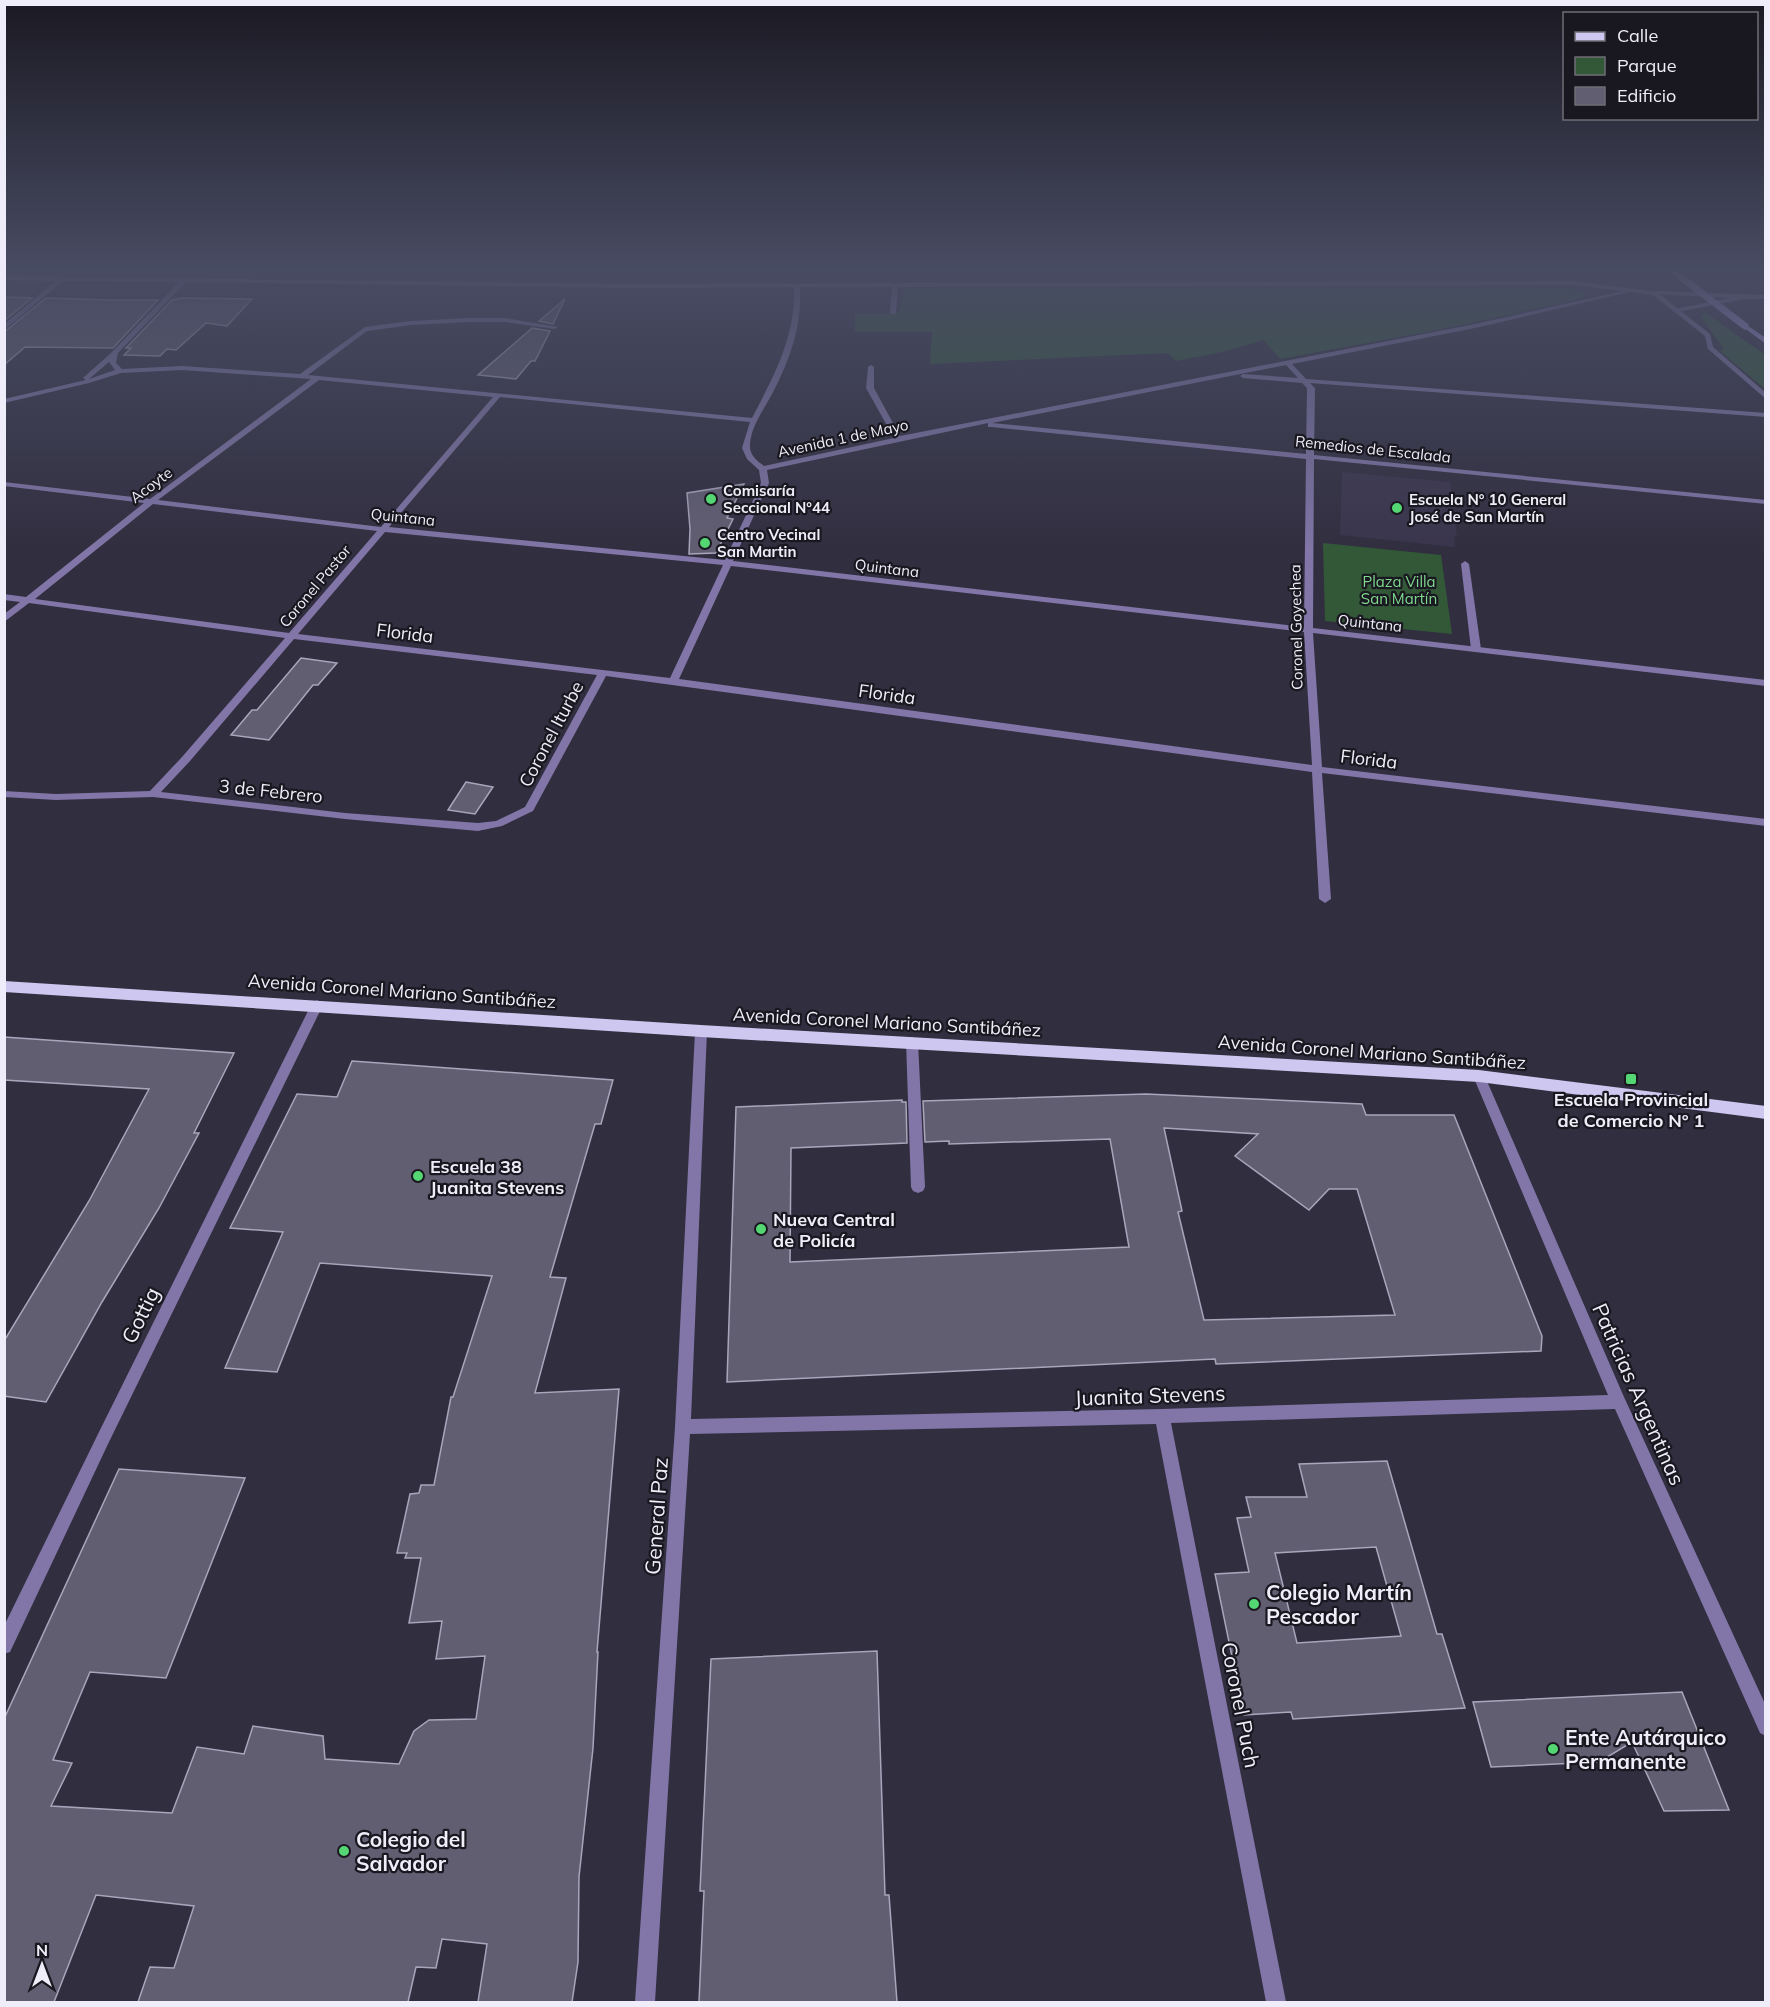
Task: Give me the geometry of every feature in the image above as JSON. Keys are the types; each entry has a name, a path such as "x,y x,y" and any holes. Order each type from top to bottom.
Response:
{"main road":[{"name":"Avenida Coronel Mariano Santibáñez","path":"4,986 701,1031 1479,1076 1766,1113"}],"street":[{"path":"74,385 103,365"},
{"path":"114,365 120,371"},
{"path":"302,376 317,365"},
{"path":"672,681 765,483 763,469 750,460 745,452 746,442 780,365"},
{"name":"Avenida 1 de Mayo","path":"763,469 898,439 1278,365"},
{"path":"1290,365 1306,381"},
{"path":"1729,365 1766,397"},
{"path":"871,367 870,388 898,439"},
{"path":"4,401 74,385 120,371 182,368 302,376 754,420"},
{"path":"1224,374 1766,416"},
{"name":"Acoyte","path":"4,619 152,501 317,378"},
{"name":"Coronel Goyechea","path":"1306,381 1311,388 1308,630 1325,899"},
{"name":"Coronel Pastor","path":"153,794 498,395"},
{"name":"Remedios de Escalada","path":"978,424 1766,502"},
{"name":"Quintana","path":"4,484 381,529 727,563 1766,683"},
{"path":"1465,564 1476,649"},
{"name":"Florida","path":"4,597 291,636 672,681 1315,769 1766,823"},
{"name":"Coronel Iturbe","path":"530,809 602,674"},
{"name":"3 de Febrero","path":"4,794 56,797 153,794 345,816 478,827 498,824 530,809"},
{"name":"Gottig","path":"4,1646 317,1005"},
{"name":"General Paz","path":"645,2002 682,1427 701,1031"},
{"path":"912,1042 918,1187"},
{"name":"Patricias Argentinas","path":"1479,1076 1619,1402 1766,1727"},
{"name":"Juanita Stevens","path":"682,1427 1162,1416 1619,1402"},
{"name":"Coronel Puch","path":"1162,1416 1276,2002"}],"shaded area":[{"name":"Escuela N° 10 General José de San Martín","path":"1342,472 1450,482 1457,536 1454,536 1455,547 1340,535"}],"green space":[{"path":"1736,365 1765,365 1765,389"},
{"name":"Plaza Villa San Martín","path":"1323,543 1441,555 1452,634 1325,621"}],"building":[{"path":"490,365 528,365 516,379 478,375"},
{"path":"744,484 727,518 733,519 716,553 689,554 690,529 687,493"},
{"path":"301,658 337,663 318,685 313,685 269,740 231,735 252,710 257,710"},
{"path":"466,782 493,787 475,814 448,810"},
{"path":"4,1037 234,1053 194,1133 199,1133 159,1208 102,1302 46,1402 4,1396 4,1341 89,1201 149,1089 4,1080"},
{"path":"352,1061 613,1080 601,1124 595,1124 550,1277 566,1278 535,1393 619,1389 597,1652 593,1748 579,1877 578,1962 572,2002 478,2002 487,1944 442,1939 436,1968 416,1967 408,2002 138,2002 150,1967 174,1968 194,1906 96,1895 54,2002 4,2002 4,1719 119,1469 245,1478 166,1678 90,1672 53,1760 72,1763 51,1806 172,1813 197,1747 244,1754 253,1726 323,1736 325,1759 399,1764 414,1731 429,1720 476,1719 485,1656 436,1659 442,1621 409,1623 421,1558 405,1558 407,1553 397,1553 410,1494 419,1493 421,1485 434,1485 451,1397 453,1397 492,1276 320,1263 277,1372 225,1368 283,1232 230,1228 297,1094 337,1097"},
{"name":"Nueva Central de Policía","path":"1146,1094 1362,1104 1366,1115 1454,1115 1542,1336 1541,1351 1216,1364 1215,1359 727,1382 736,1107 902,1100 906,1102 907,1143 791,1148 790,1262 1129,1247 1110,1139 949,1144 949,1141 925,1142 923,1101","holes":["1164,1128 1258,1134 1235,1156 1309,1210 1329,1189 1357,1189 1395,1315 1204,1320 1178,1212 1182,1211"]},
{"name":"Colegio Martín Pescador","path":"1387,1461 1437,1634 1442,1634 1465,1708 1293,1719 1291,1712 1244,1715 1215,1574 1249,1572 1237,1518 1251,1517 1246,1497 1307,1497 1299,1464","holes":["1376,1547 1401,1636 1297,1643 1275,1553"]},
{"path":"877,1651 885,1895 889,1895 897,2002 699,2002 704,1891 700,1891 711,1659"},
{"name":"Ente Autárquico Permanente","path":"1682,1692 1729,1810 1664,1811 1632,1742 1599,1762 1491,1767 1473,1702"}],"place":[{"name":"Comisaría Seccional N°44","path":"711,499"},
{"name":"Escuela N° 10 General José de San Martín","path":"1397,508"},
{"name":"Centro Vecinal San Martin","path":"705,543"},
{"name":"Escuela Provincial de Comercio N° 1","path":"1631,1079"},
{"name":"Escuela 38 Juanita Stevens","path":"418,1176"},
{"name":"Nueva Central de Policía","path":"761,1229"},
{"name":"Colegio Martín Pescador","path":"1254,1604"},
{"name":"Ente Autárquico Permanente","path":"1553,1749"},
{"name":"Colegio del Salvador","path":"344,1851"}]}
